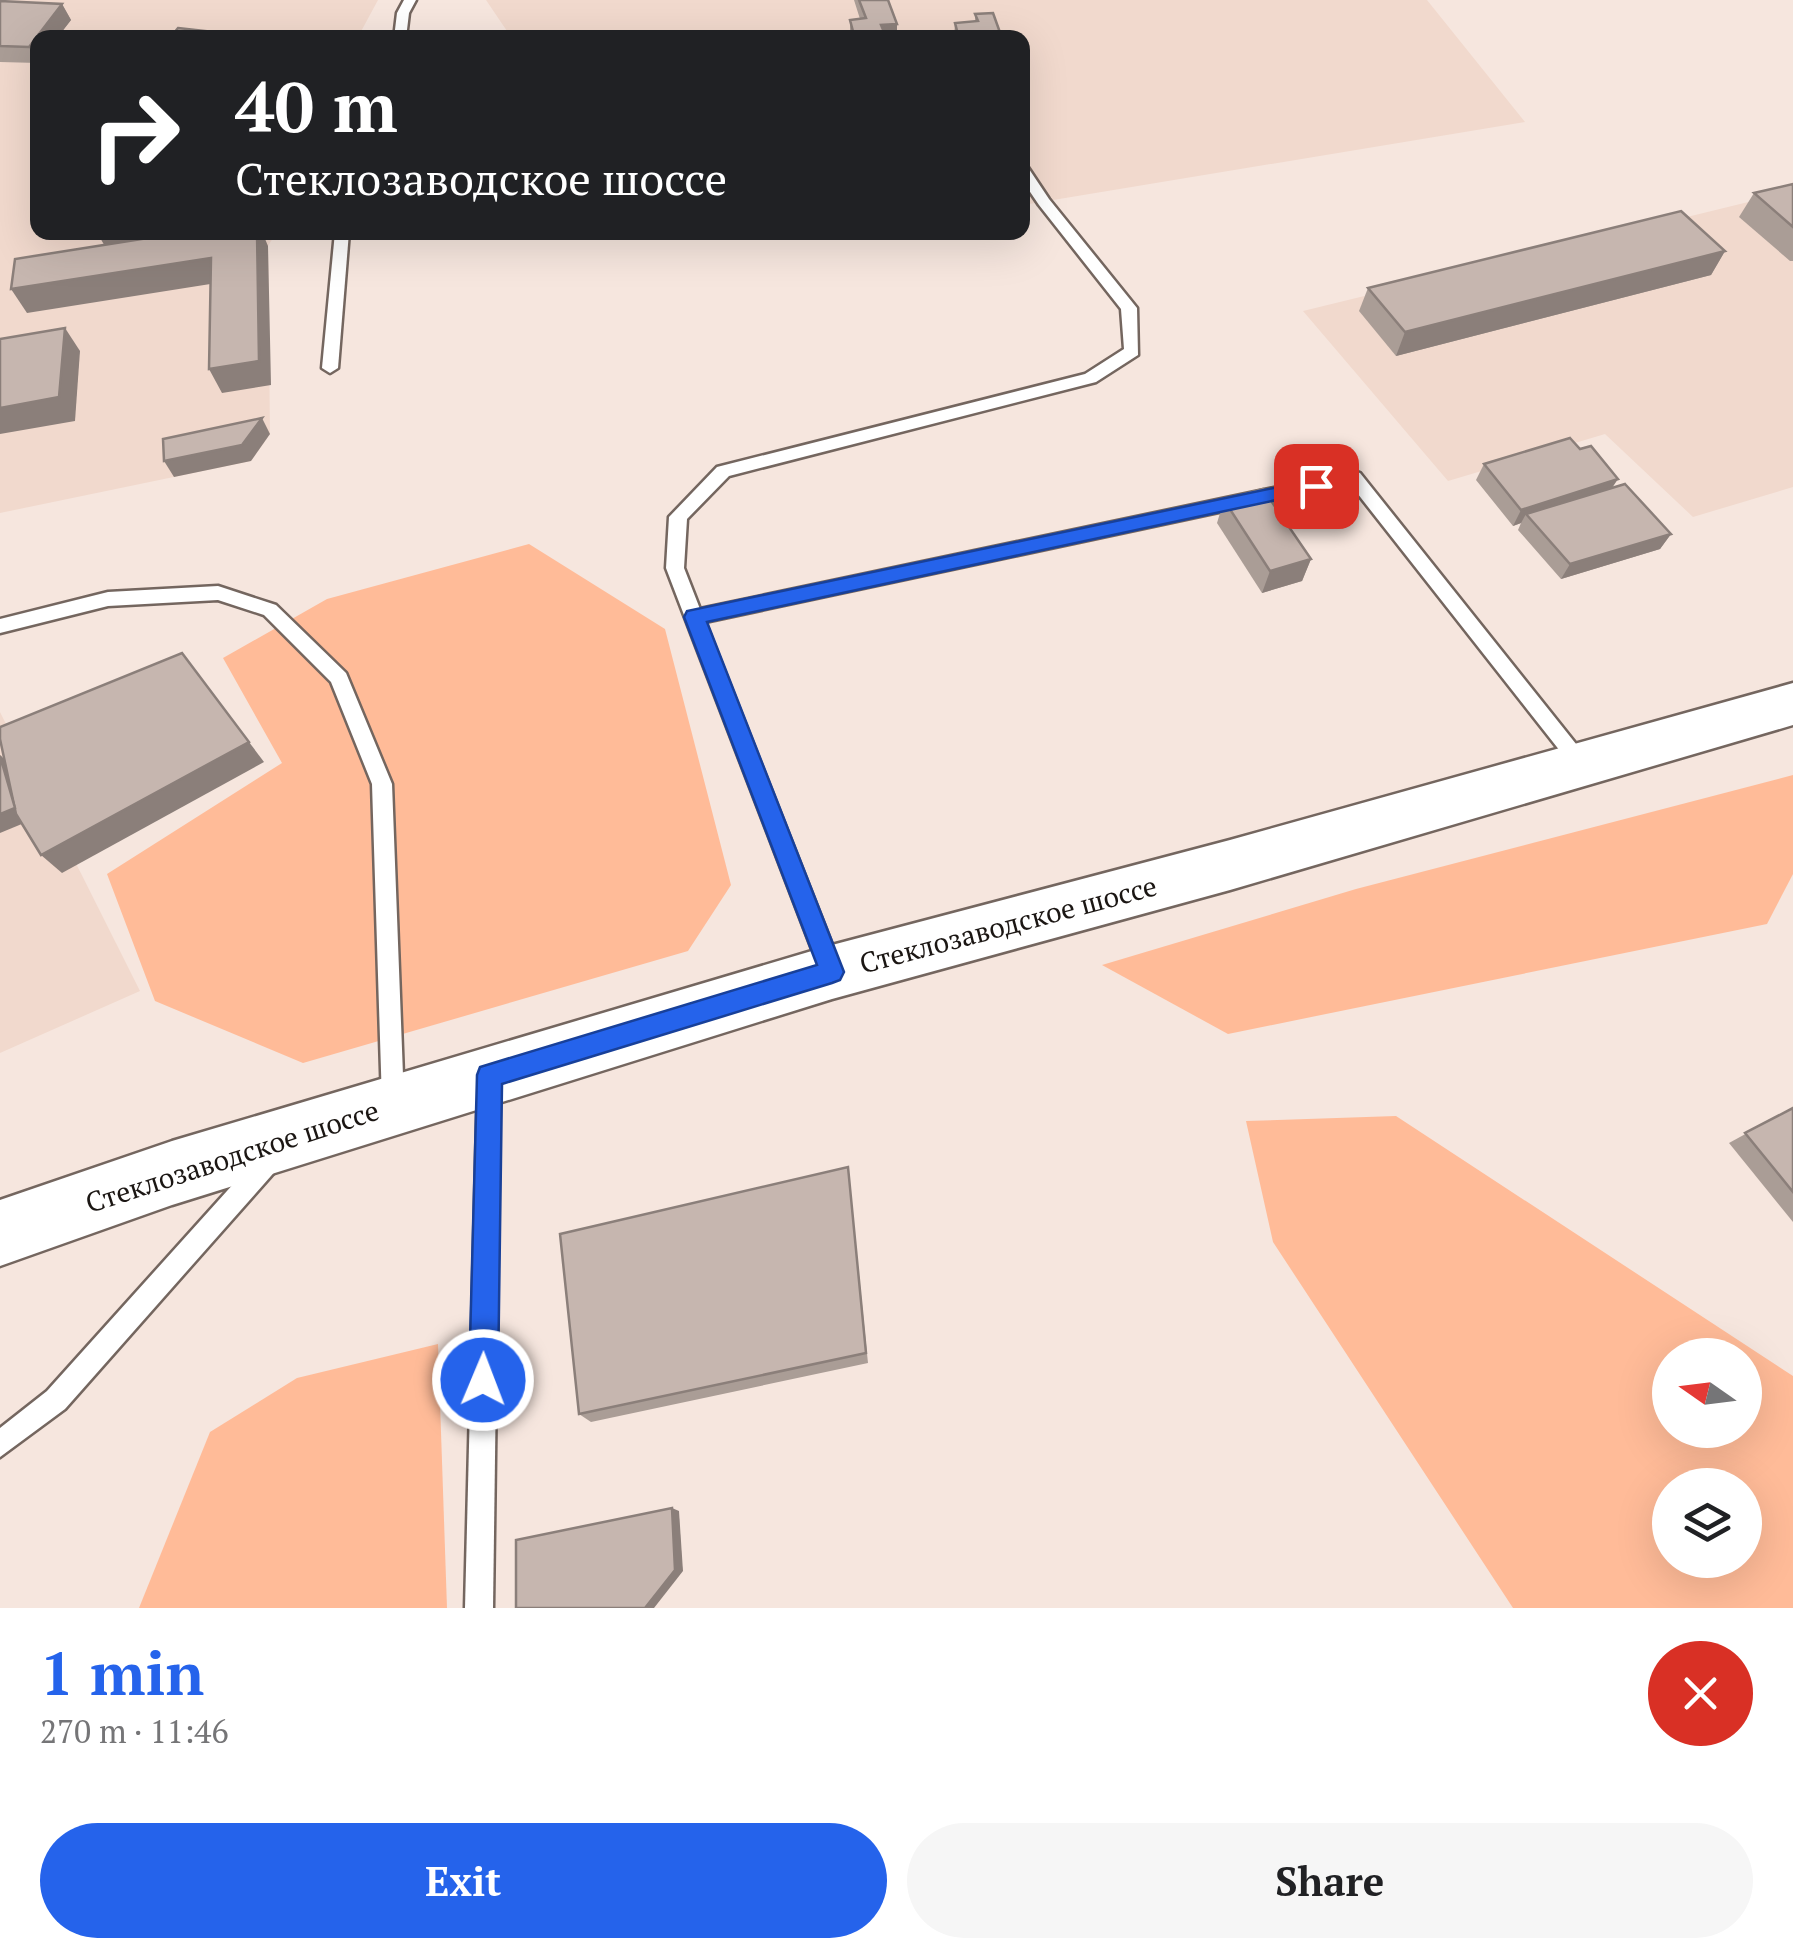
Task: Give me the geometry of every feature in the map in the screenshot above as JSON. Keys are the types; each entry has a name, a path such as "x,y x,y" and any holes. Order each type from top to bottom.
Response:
{"main road":[{"name":"Стеклозаводское шоссе","path":"0,1233 393,1104 832,972 1793,704"}],"lane":[{"path":"401,30 410,0"},
{"path":"832,972 675,568 678,517 723,471 1090,378 1132,351 1129,308 1030,181"},
{"path":"330,368 341,240"},
{"path":"694,617 1354,477 1582,764"},
{"path":"0,626 108,599 218,593 270,610 340,678 382,784 393,1104"},
{"path":"479,1608 490,1075"},
{"path":"0,1444 56,1400 291,1136"}],"shaded area":[{"path":"0,0 378,0 362,30 30,30 30,240 272,240 268,246 270,434 251,461 0,513"},
{"path":"486,0 1427,0 1525,122 1030,204 1030,30 506,30"},
{"path":"1793,191 1793,487 1693,517 1605,434 1448,481 1303,311"},
{"path":"529,544 665,629 731,885 688,951 303,1063 155,1001 107,874 282,763 223,658 327,599"},
{"path":"0,712 140,991 0,1053"},
{"path":"1793,775 1793,874 1767,924 1228,1034 1102,965 1356,889"},
{"path":"1396,1116 1735,1338 1652,1338 1652,1448 1762,1448 1762,1356 1793,1376 1793,1608 1513,1608 1273,1242 1246,1121"},
{"path":"438,1344 447,1608 139,1608 210,1432 297,1378"}],"building":[{"path":"859,0 888,0 897,24 881,25 883,30 853,30 850,20 866,18"},
{"path":"0,1 62,4 42,30 30,30 29,47 0,46"},
{"path":"993,13 999,30 957,30 955,23 978,21 975,14"},
{"path":"1793,184 1793,227 1754,193"},
{"path":"1681,211 1725,251 1405,332 1368,288"},
{"path":"135,240 257,240 259,361 209,369 211,258 11,289 15,259"},
{"path":"65,328 59,397 0,408 0,339"},
{"path":"262,418 242,445 164,461 163,439"},
{"path":"1570,438 1580,449 1591,446 1618,479 1521,510 1484,464"},
{"path":"1625,484 1671,534 1570,564 1526,514"},
{"path":"1263,489 1311,559 1270,571 1224,500"},
{"path":"182,653 249,742 41,855 16,814 0,727"},
{"path":"0,756 15,808 0,814"},
{"path":"1793,1108 1793,1192 1745,1133"},
{"path":"848,1167 866,1353 579,1414 560,1234"},
{"path":"672,1508 675,1570 645,1608 516,1608 516,1540"}],"route":[{"path":"483,1380 490,1075 832,972 694,617 1316,486"}]}
